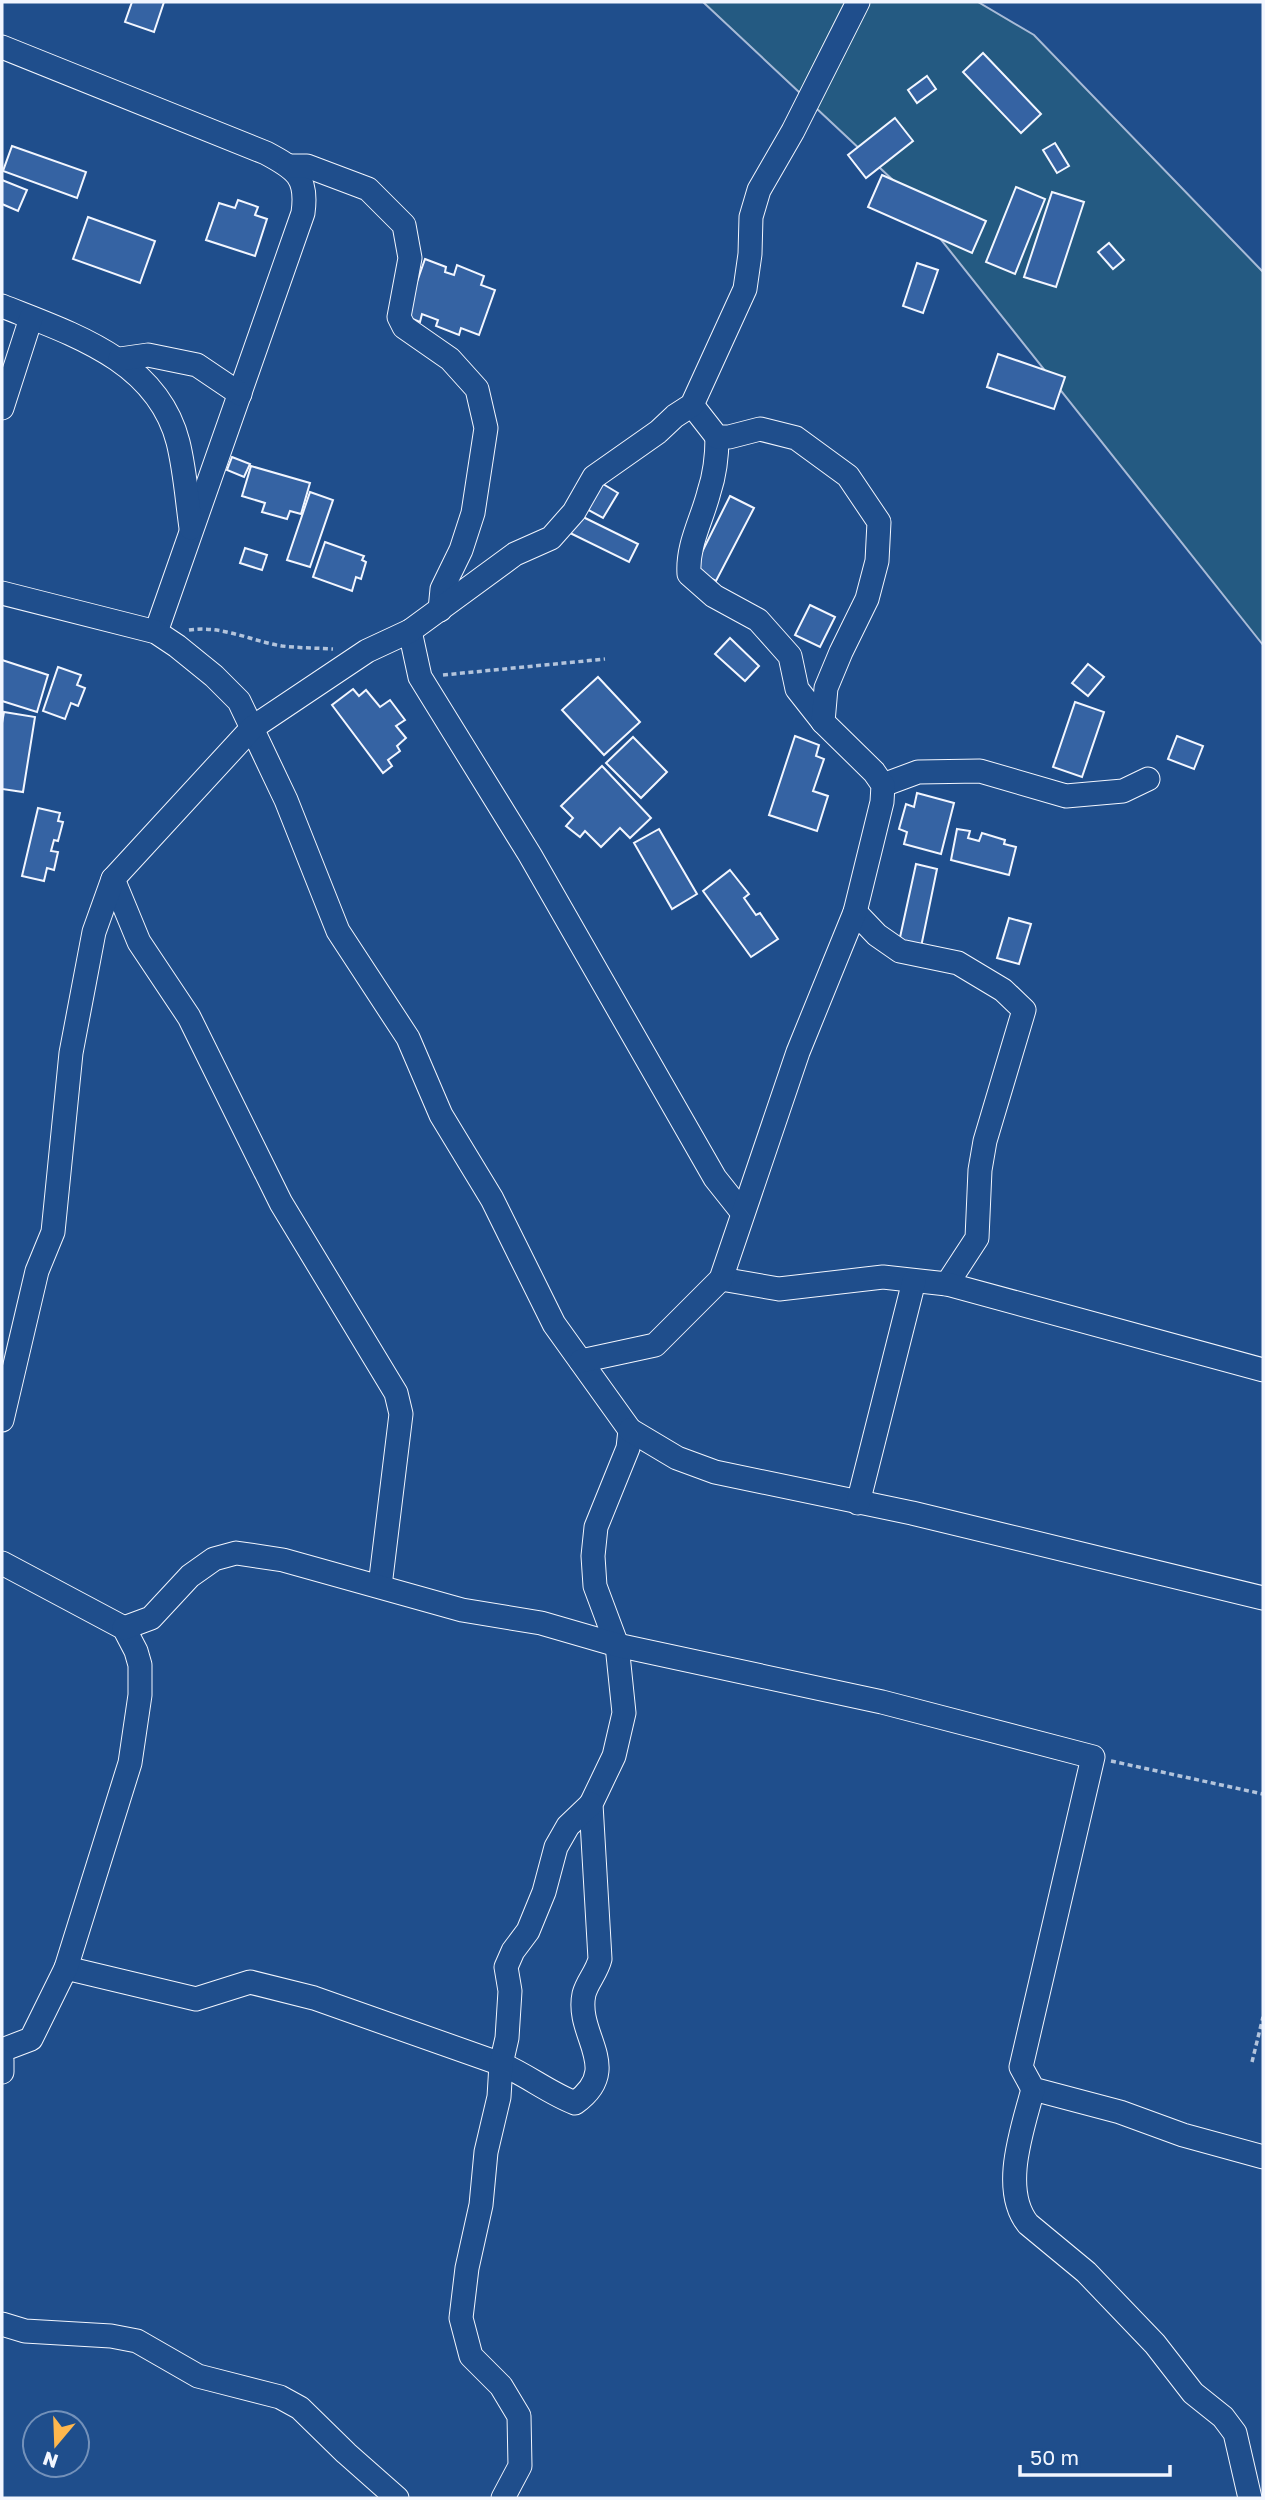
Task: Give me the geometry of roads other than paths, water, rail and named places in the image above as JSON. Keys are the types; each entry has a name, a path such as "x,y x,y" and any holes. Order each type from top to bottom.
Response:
{"street":[{"path":"2,1420 37,1271 53,1232 71,1053 94,932 113,880 252,728 367,651 410,631 515,554 551,538 574,512 594,477 692,405 745,289 751,217 759,190 793,131 858,2"},
{"path":"2,47 266,153 289,166 301,180 306,194 303,213 191,535 161,636"},
{"path":"289,166 307,166 368,189 404,225 410,258 399,317 404,327 450,359 477,389 486,428 474,513 461,550 442,589 440,610"},
{"path":"2,306 90,343 120,359 139,375 172,424 179,443 191,535"},
{"path":"2,408 31,318"},
{"path":"120,359 148,355 197,365 240,394"},
{"path":"581,1361 655,1345 720,1279 798,1052 855,912 884,785 848,744 823,722 797,689 790,656 758,620 713,596 689,574 688,556 718,458 717,437 692,405"},
{"path":"717,437 729,437 760,429 796,438 848,475 879,522 877,561 867,600 826,688 823,722"},
{"path":"2,593 161,636 214,676 239,701 286,800 338,932 408,1038 441,1115 492,1199 554,1324 631,1430 677,1458 715,1472 912,1513 1263,1598"},
{"path":"410,631 420,677 530,855 715,1178 743,1212"},
{"path":"884,785 918,772 980,771 1066,796 1123,791 1149,779"},
{"path":"113,880 139,942 189,1017 281,1203 396,1392 401,1414 380,1586"},
{"path":"855,912 877,935 900,951 958,963 1003,990 1024,1010 985,1142 980,1170 977,1238 947,1284"},
{"path":"720,1279 779,1289 883,1277 947,1284 1263,1370"},
{"path":"858,1503 914,1281"},
{"path":"503,2498 520,2466 519,2416 501,2386 471,2356 461,2318 467,2268 481,2205 486,2152 499,2097 501,2064 507,2038 510,1991 506,1967 513,1951 528,1931 547,1882 556,1847 568,1826 591,1804 614,1756 624,1713 617,1645 595,1586 593,1556 596,1527 628,1448 631,1430"},
{"path":"124,1628 151,1618 191,1576 214,1559 236,1553 283,1560 462,1610 541,1623 617,1645 882,1702 1093,1758 1021,2067 1033,2089 1015,2155 1016,2190 1021,2216 1086,2272 1155,2344 1193,2393 1230,2426 1235,2433 1250,2498"},
{"path":"2,1563 124,1628 136,1651 141,1695 130,1762 66,1968 31,2039 2,2050"},
{"path":"66,1968 197,1999 250,1982 314,1998 501,2064 525,2074 557,2096 575,2103 590,2092 598,2064 585,2020 584,1994 600,1959 591,1804"},
{"path":"2,2061 2,2072"},
{"path":"1033,2089 1120,2112 1182,2135 1263,2157"},
{"path":"2,2324 25,2331 111,2336 137,2341 198,2376 280,2397 300,2408 397,2498"}]}
